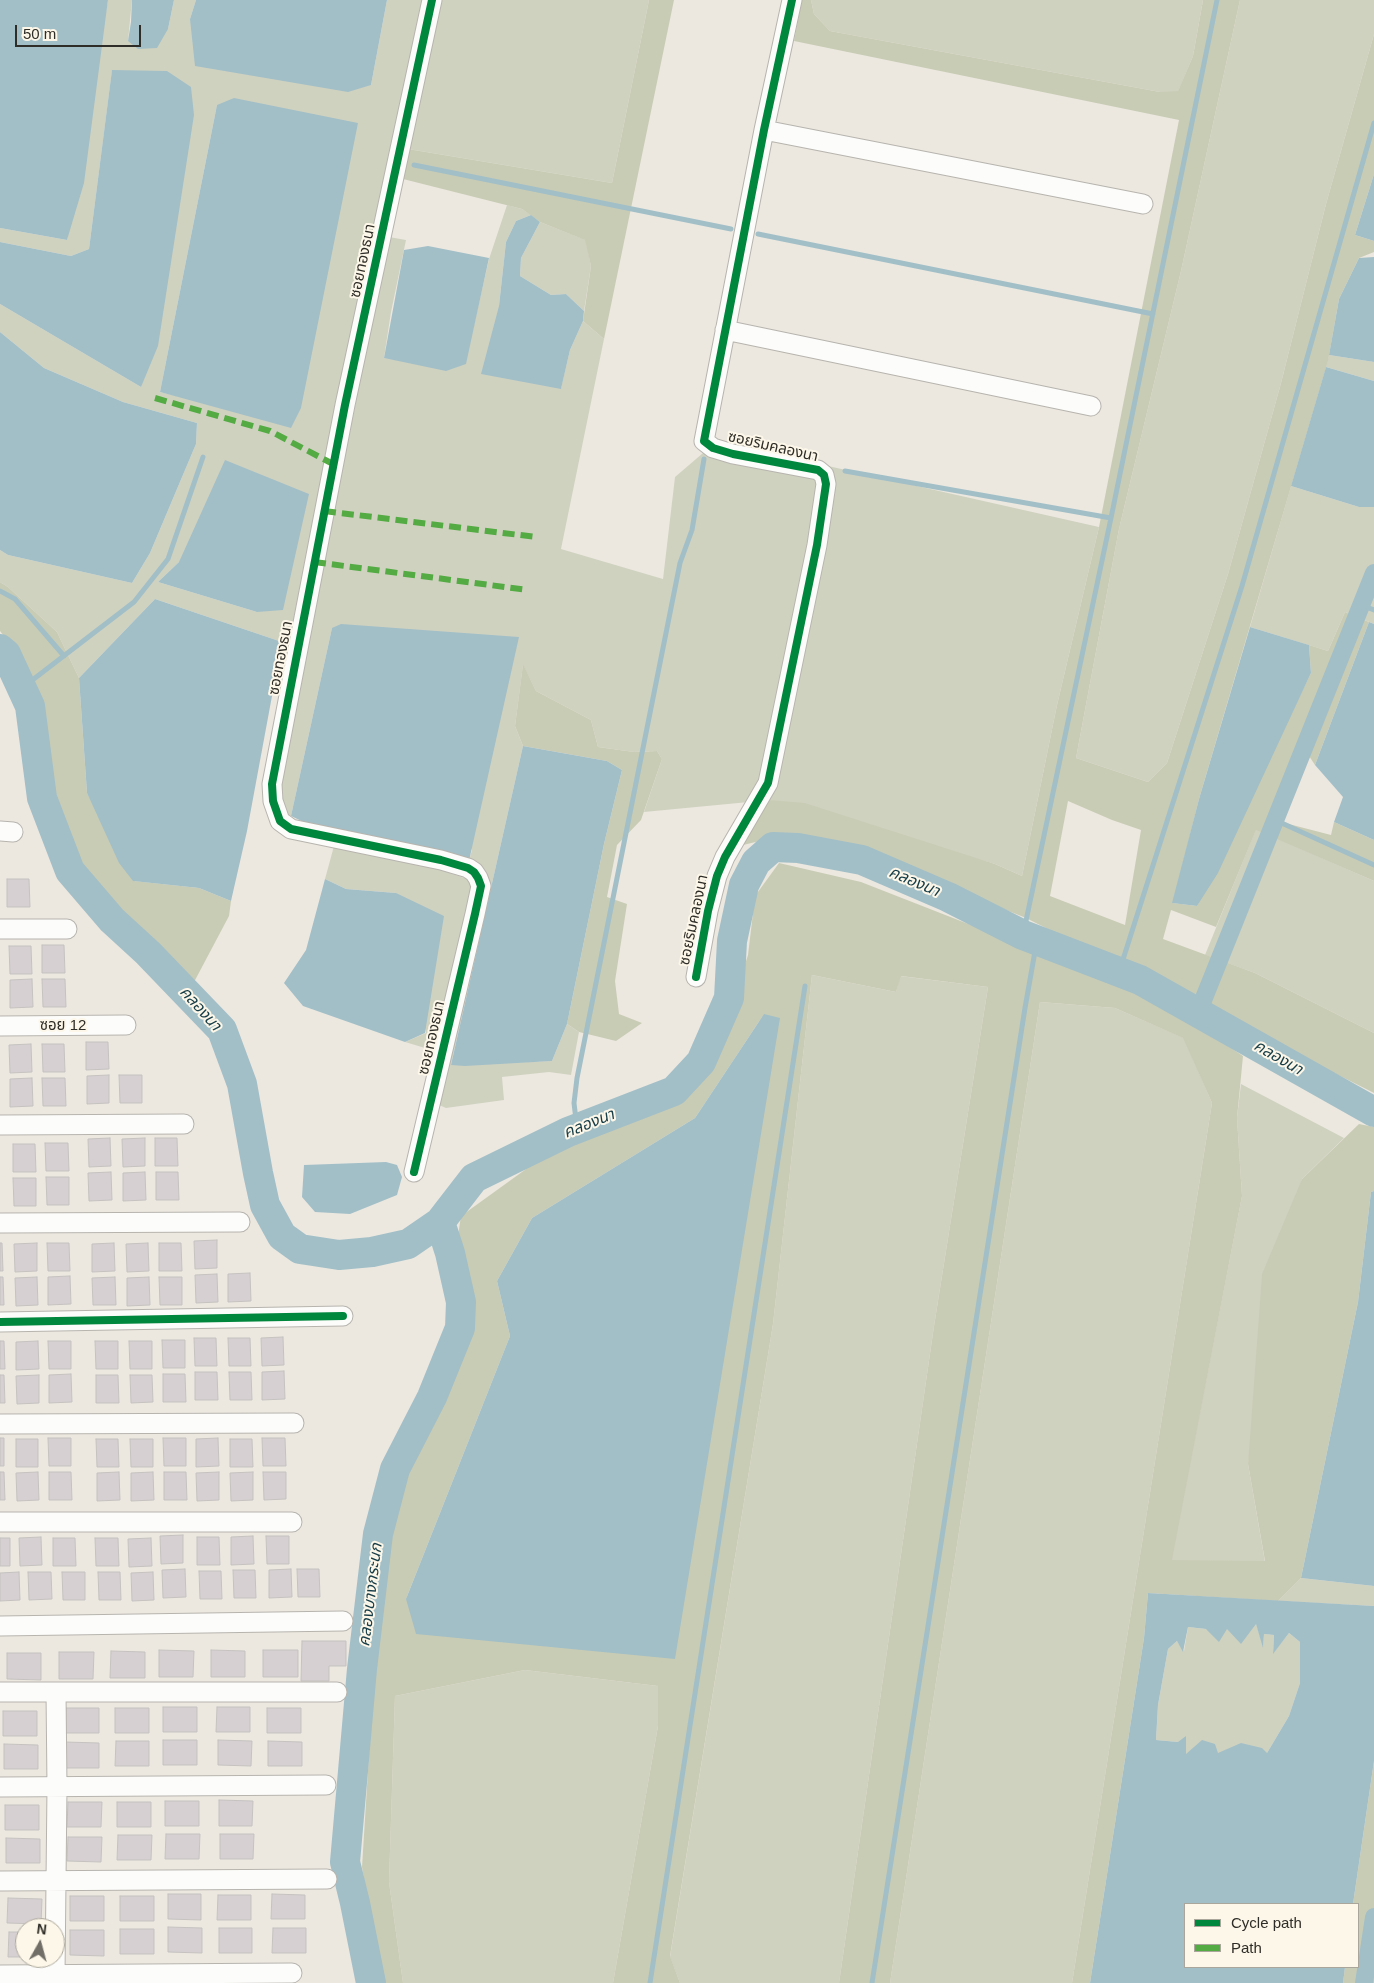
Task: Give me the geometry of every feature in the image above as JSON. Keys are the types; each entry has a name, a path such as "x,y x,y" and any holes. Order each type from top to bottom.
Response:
{"street":[{"name":"ซอยทองธนา","path":"414,1172 481,886 474,872 468,868 441,860 292,829 280,821 273,801 272,784 342,422 432,0"},
{"name":"ซอยริมคลองนา","path":"696,977 708,911 717,876 725,857 768,783 817,545 826,484 824,475 818,470 734,454 713,448 704,441 764,130 792,0"},
{"path":"764,130 1143,204"},
{"path":"725,330 1091,406"},
{"path":"0,929 67,929"},
{"name":"ซอย 12","path":"0,1026 126,1025"},
{"path":"0,1125 184,1124"},
{"path":"0,1223 240,1222"},
{"path":"0,1322 343,1316"},
{"path":"0,1424 294,1423"},
{"path":"0,1522 292,1522"},
{"path":"0,1626 343,1621"},
{"path":"0,1692 337,1692"},
{"path":"55,1975 56,1692"},
{"path":"0,1787 326,1785"},
{"path":"0,1881 328,1879"},
{"path":"0,1975 292,1973"}],"green space":[{"path":"108,0 132,0 128,41 168,29 174,0 196,0 190,19 371,85 387,0 424,0 293,622 282,642 155,599 79,678 57,632 8,587 0,582 0,550 8,555 132,583 150,553 196,444 197,423 123,402 44,368 0,332 0,304 141,387 167,71 112,71 89,249 71,256 0,242 0,228 67,240","holes":["217,105 198,401 160,392","179,562 257,612 158,582"]},
{"path":"439,0 649,0 612,183 408,149"},
{"path":"649,0 674,0 604,339 583,321 591,266 585,240 540,222 522,209 403,179 408,149 612,183"},
{"path":"802,0 811,0 814,14 830,31 1160,92 1178,91 1193,56 1203,0 1240,0 1181,271 1119,529 1076,758 1148,782 1167,763 1228,574 1281,383 1326,204 1374,34 1374,174 1355,235 1374,241 1374,252 1359,258 1339,299 1328,361 1199,799 1173,903 1197,906 1311,673 1309,645 1328,651 1345,612 1369,622 1315,765 1307,753 1281,822 1331,835 1334,822 1374,840 1374,881 1256,830 1216,927 1171,910 1163,939 1255,973 1374,1033 1374,1093 1026,918 847,846 794,837 764,840 743,845 752,823 770,800 805,803 995,864 1022,876 1057,705 1099,527 1179,120 794,41","holes":["1068,801 1141,830 1125,925 1050,896"]},
{"path":"811,0 1203,0 1193,56 1178,92 1160,92 830,31 814,14"},
{"path":"1240,0 1374,0 1374,34 1326,204 1281,383 1228,574 1167,763 1148,782 1076,758 1119,529 1181,271"},
{"path":"507,205 522,209 531,215 516,221 506,242 499,306 561,388 570,350 583,321 604,339 561,549 663,579 675,477 717,441 1099,527 1057,705 1022,876 995,864 770,800 644,812 662,759 657,751 634,752 598,747 591,720 536,691 523,665 515,726 523,746 451,1065 552,1061 567,1024 579,1032 571,1075 549,1072 502,1077 504,1100 446,1108 425,1099 435,1051 405,1042 426,1033 396,893 346,889 325,879 334,846 424,864 464,878 472,850 332,628 291,816 284,813 278,791 389,237 406,240 391,312 384,358 465,364 489,259"},
{"path":"540,222 586,240 591,266 584,311 566,294 551,295 520,276 521,258"},
{"path":"1329,355 1374,362 1374,381 1326,367"},
{"path":"1291,486 1359,507 1374,507 1374,624 1345,612 1328,651 1250,627"},
{"path":"0,582 8,587 57,632 79,678 87,793 134,881 199,888 231,901 229,916 193,984 154,949 74,862 63,833 53,795 42,700 15,651 0,631"},
{"path":"523,664 536,691 591,720 598,747 634,752 657,751 662,759 641,820 617,845 607,897 627,904 615,981 619,1014 642,1023 616,1041 579,1032 567,1024 604,844 622,770 607,761 523,746 515,726"},
{"path":"1256,829 1374,881 1374,1033 1255,973 1205,955"},
{"path":"779,863 861,882 1155,997 1243,1056 1237,1118 1242,1196 1172,1560 1265,1561 1248,1464 1262,1274 1302,1179 1359,1124 1374,1127 1374,1191 1371,1192 1358,1302 1301,1578 1278,1601 1148,1593 1144,1638 1090,1983 1072,1983 1212,1103 1183,1038 1115,1008 1040,1002 890,1983 839,1983 934,1326 988,987 901,976 896,992 812,975 773,1324 670,1956 680,1983 613,1983 658,1726 658,1686 525,1670 395,1696 389,1882 403,1983 381,1983 362,1867 374,1674 391,1513 443,1383 471,1323 457,1242 461,1216 540,1159 666,1101 720,1043 748,955 755,896","holes":["764,1014 406,1599 510,1336 497,1281 532,1218 695,1118"]},
{"path":"812,975 896,992 900,976 988,987 934,1326 839,1983 680,1983 670,1957 773,1324"},
{"path":"1040,1002 1115,1008 1184,1038 1212,1103 1072,1983 890,1983"},
{"path":"1241,1084 1344,1138 1302,1179 1248,1464 1265,1562 1171,1561 1242,1196 1237,1118"},
{"path":"1301,1578 1374,1586 1374,1606 1278,1601"},
{"path":"1256,1623 1263,1646 1264,1634 1274,1635 1273,1653 1289,1633 1300,1642 1300,1683 1289,1716 1267,1753 1185,1754 1178,1742 1156,1740 1158,1705 1168,1649 1177,1641 1184,1651 1188,1627 1227,1629"},
{"path":"525,1670 658,1686 658,1726 613,1983 403,1983 389,1882 395,1696"},
{"path":"1374,1761 1374,1983 1343,1983 1345,1968 1359,1968 1359,1903 1353,1903"}],"water":[{"path":"0,0 108,0 84,183 67,240 0,228"},
{"path":"132,0 174,0 168,29 157,48 138,49 128,41"},
{"path":"196,0 387,0 371,85 348,92 195,66 190,19"},
{"path":"112,70 167,71 191,87 194,115 158,346 141,387 0,304 0,242 71,256 89,249"},
{"path":"234,98 358,123 301,408 291,428 160,392 217,105"},
{"path":"1374,174 1374,241 1355,235"},
{"path":"531,215 540,222 521,258 520,276 551,295 566,294 584,311 583,321 570,350 561,389 481,374 499,306 506,242 516,221"},
{"path":"428,246 489,258 466,364 446,371 384,358 404,250"},
{"path":"1374,257 1374,362 1329,355 1339,299 1359,258"},
{"path":"0,332 44,368 123,402 197,423 196,444 150,553 132,583 8,555 0,550"},
{"path":"1326,367 1374,381 1374,507 1359,507 1291,486"},
{"path":"225,460 309,494 283,610 257,612 158,582 179,562"},
{"path":"155,599 282,642 247,831 231,901 199,888 133,881 119,863 87,793 79,678"},
{"path":"1369,622 1374,624 1374,840 1334,822 1343,797 1315,765"},
{"path":"341,624 519,637 469,861 308,824 291,816 332,628"},
{"path":"1250,627 1309,645 1311,673 1218,873 1197,906 1172,903 1199,799"},
{"path":"523,746 607,761 622,770 604,844 567,1024 552,1061 465,1066 451,1065"},
{"path":"325,879 346,889 396,893 444,916 425,1033 405,1042 303,1006 284,983 306,950"},
{"path":"764,1014 780,1018 675,1659 416,1634 406,1599 510,1336 497,1281 532,1218 695,1118"},
{"path":"386,1162 397,1165 402,1177 397,1195 350,1214 315,1212 302,1197 304,1165"},
{"path":"1374,1191 1374,1586 1301,1578 1358,1302 1371,1192"},
{"path":"1148,1593 1374,1606 1374,1761 1353,1903 1184,1903 1184,1968 1345,1968 1343,1983 1090,1983 1144,1638","holes":["1256,1624 1263,1648 1264,1634 1274,1635 1273,1654 1289,1633 1300,1642 1300,1683 1289,1716 1267,1753 1262,1748 1241,1743 1218,1753 1215,1744 1202,1740 1186,1754 1186,1736 1178,1742 1156,1740 1158,1705 1168,1649 1177,1641 1183,1652 1188,1627 1206,1629 1219,1642 1227,1629 1241,1644"]}],"building":[{"path":"7,879 29,879 30,907 7,907"},
{"path":"42,945 64,945 65,973 42,973"},
{"path":"9,946 31,946 32,974 10,974"},
{"path":"32,979 33,1007 10,1008 10,980"},
{"path":"42,979 65,979 66,1007 43,1007"},
{"path":"86,1042 108,1042 109,1069 86,1070"},
{"path":"31,1044 32,1072 10,1073 9,1045"},
{"path":"42,1044 64,1044 65,1072 43,1072"},
{"path":"109,1075 109,1103 87,1104 87,1076"},
{"path":"119,1075 142,1075 142,1103 120,1103"},
{"path":"32,1078 33,1106 10,1107 10,1079"},
{"path":"42,1078 65,1078 66,1106 43,1106"},
{"path":"110,1138 111,1166 89,1167 88,1139"},
{"path":"145,1138 145,1166 123,1167 122,1139"},
{"path":"155,1138 177,1138 178,1166 155,1166"},
{"path":"45,1143 68,1143 69,1171 46,1171"},
{"path":"13,1144 35,1144 36,1172 13,1172"},
{"path":"111,1172 112,1200 89,1201 88,1173"},
{"path":"145,1172 146,1200 123,1201 123,1173"},
{"path":"156,1172 178,1172 179,1200 156,1200"},
{"path":"46,1177 69,1177 69,1205 47,1205"},
{"path":"13,1178 36,1178 36,1206 14,1206"},
{"path":"217,1240 217,1268 195,1269 194,1241"},
{"path":"0,1243 2,1243 3,1271 0,1271"},
{"path":"37,1243 37,1271 15,1272 14,1244"},
{"path":"47,1243 69,1243 70,1271 48,1271"},
{"path":"114,1243 115,1271 92,1272 92,1244"},
{"path":"148,1243 149,1271 127,1272 126,1244"},
{"path":"159,1243 181,1243 182,1271 159,1271"},
{"path":"250,1273 251,1301 228,1302 228,1274"},
{"path":"217,1274 218,1302 196,1303 195,1275"},
{"path":"70,1276 71,1304 48,1305 48,1277"},
{"path":"0,1277 3,1277 4,1305 0,1305"},
{"path":"37,1277 38,1305 16,1306 15,1278"},
{"path":"115,1277 116,1305 93,1305 92,1278"},
{"path":"149,1277 150,1305 127,1306 127,1278"},
{"path":"159,1277 182,1277 182,1305 160,1305"},
{"path":"283,1337 284,1365 262,1366 261,1338"},
{"path":"194,1338 216,1338 217,1366 195,1366"},
{"path":"228,1338 250,1338 251,1366 229,1366"},
{"path":"162,1340 185,1340 185,1368 163,1368"},
{"path":"0,1341 4,1341 5,1369 0,1369"},
{"path":"38,1341 39,1369 16,1370 16,1342"},
{"path":"48,1341 71,1341 71,1369 49,1369"},
{"path":"95,1341 118,1341 118,1369 96,1369"},
{"path":"129,1341 152,1341 152,1369 130,1369"},
{"path":"284,1371 285,1399 262,1400 262,1372"},
{"path":"195,1372 217,1372 218,1400 195,1400"},
{"path":"229,1372 251,1372 252,1400 230,1400"},
{"path":"71,1374 72,1402 49,1403 49,1375"},
{"path":"163,1374 185,1374 186,1402 163,1402"},
{"path":"0,1375 4,1375 5,1403 0,1403"},
{"path":"39,1375 39,1403 17,1404 16,1376"},
{"path":"96,1375 118,1375 119,1403 96,1403"},
{"path":"130,1375 152,1375 153,1402 131,1403"},
{"path":"0,1438 4,1438 4,1466 0,1466"},
{"path":"48,1438 71,1438 71,1466 49,1466"},
{"path":"163,1438 186,1438 186,1466 164,1466"},
{"path":"218,1438 219,1466 196,1467 196,1439"},
{"path":"262,1438 285,1438 286,1466 263,1466"},
{"path":"16,1439 38,1439 38,1467 16,1467"},
{"path":"96,1439 118,1439 119,1467 97,1467"},
{"path":"130,1439 153,1439 153,1467 131,1467"},
{"path":"230,1439 252,1439 253,1467 230,1467"},
{"path":"0,1472 4,1472 5,1500 0,1500"},
{"path":"38,1472 39,1500 17,1501 16,1473"},
{"path":"49,1472 71,1472 72,1500 49,1500"},
{"path":"119,1472 120,1500 97,1501 97,1473"},
{"path":"153,1472 154,1500 131,1501 131,1473"},
{"path":"164,1472 186,1472 187,1500 164,1500"},
{"path":"219,1472 219,1500 197,1501 196,1473"},
{"path":"253,1472 253,1500 231,1501 230,1473"},
{"path":"263,1472 286,1472 286,1499 264,1500"},
{"path":"183,1535 183,1563 161,1564 160,1536"},
{"path":"253,1536 254,1564 231,1565 231,1537"},
{"path":"266,1536 289,1536 289,1564 267,1564"},
{"path":"41,1537 42,1565 20,1566 19,1538"},
{"path":"197,1537 219,1537 220,1565 197,1565"},
{"path":"0,1538 10,1538 10,1566 0,1566"},
{"path":"53,1538 75,1538 76,1566 53,1566"},
{"path":"95,1538 118,1538 119,1566 96,1566"},
{"path":"151,1538 152,1566 129,1567 128,1539"},
{"path":"185,1569 186,1597 163,1598 162,1570"},
{"path":"291,1569 292,1597 269,1598 269,1570"},
{"path":"297,1569 319,1569 320,1597 298,1597"},
{"path":"233,1570 255,1570 256,1598 234,1598"},
{"path":"199,1571 221,1571 222,1599 200,1599"},
{"path":"19,1572 20,1600 0,1601 0,1573"},
{"path":"28,1572 51,1572 52,1599 29,1600"},
{"path":"62,1572 85,1572 85,1600 63,1600"},
{"path":"98,1572 120,1572 121,1600 99,1600"},
{"path":"153,1572 154,1600 132,1601 131,1573"},
{"path":"302,1641 346,1641 346,1666 329,1666 329,1681 301,1681"},
{"path":"159,1650 194,1651 193,1677 159,1677"},
{"path":"211,1650 245,1651 245,1677 211,1677"},
{"path":"263,1650 298,1650 298,1677 263,1677"},
{"path":"111,1651 145,1652 145,1678 110,1678"},
{"path":"59,1652 94,1652 93,1679 59,1679"},
{"path":"7,1653 41,1653 41,1680 7,1679"},
{"path":"163,1707 197,1707 197,1732 163,1732"},
{"path":"217,1707 250,1707 250,1732 216,1732"},
{"path":"66,1708 99,1708 99,1733 65,1733"},
{"path":"115,1708 149,1708 149,1733 115,1733"},
{"path":"267,1708 301,1708 301,1733 267,1733"},
{"path":"3,1711 37,1711 37,1736 3,1736"},
{"path":"163,1740 197,1740 197,1765 163,1765"},
{"path":"218,1740 252,1741 251,1766 218,1765"},
{"path":"116,1741 149,1741 149,1766 115,1766"},
{"path":"268,1741 302,1742 302,1766 268,1766"},
{"path":"65,1742 99,1743 99,1768 65,1768"},
{"path":"4,1744 38,1745 38,1769 4,1769"},
{"path":"219,1800 253,1801 252,1826 219,1826"},
{"path":"165,1801 199,1801 199,1826 165,1826"},
{"path":"68,1802 102,1802 101,1827 67,1827"},
{"path":"117,1802 151,1802 151,1827 117,1827"},
{"path":"5,1805 39,1805 39,1830 5,1830"},
{"path":"166,1834 200,1834 199,1859 165,1859"},
{"path":"220,1834 254,1834 253,1859 220,1859"},
{"path":"118,1835 152,1835 151,1860 117,1860"},
{"path":"68,1837 102,1837 101,1862 67,1861"},
{"path":"6,1838 40,1839 40,1863 6,1863"},
{"path":"168,1894 201,1894 201,1920 168,1919"},
{"path":"272,1894 305,1895 305,1919 271,1919"},
{"path":"218,1895 251,1895 251,1920 217,1920"},
{"path":"70,1896 104,1896 104,1921 70,1921"},
{"path":"120,1896 154,1896 154,1921 120,1921"},
{"path":"8,1898 42,1899 41,1918 15,1918 15,1923 7,1923"},
{"path":"168,1927 202,1928 202,1953 168,1952"},
{"path":"219,1928 252,1928 252,1953 219,1953"},
{"path":"273,1928 306,1928 306,1953 272,1953"},
{"path":"120,1929 154,1929 154,1954 120,1954"},
{"path":"70,1930 104,1930 104,1956 70,1955"},
{"path":"9,1932 15,1932 15,1957 8,1957"}],"waterway":[{"path":"1023,935 1217,0"},
{"path":"1119,972 1242,586 1374,123"},
{"path":"414,165 731,229"},
{"path":"758,234 1153,314"},
{"path":"22,688 134,602 168,559 203,457"},
{"path":"577,1128 574,1103 577,1078 680,563 692,530 704,459"},
{"path":"845,471 1111,518"},
{"path":"1198,1013 1374,573"},
{"path":"0,591 15,599 64,656"},
{"path":"1361,605 1374,610"},
{"name":"คลองนา","path":"0,649 6,654 30,706 42,798 70,871 112,920 148,953 222,1030 242,1084 265,1205 282,1236 300,1249 339,1255 372,1252 408,1244 440,1222 474,1178 568,1132 674,1091 701,1062 729,998 732,941 744,885 756,862 773,847 798,848 862,860 948,897 1023,935 1140,980 1374,1112"},
{"path":"1275,820 1374,865"},
{"path":"872,1983 1037,940"},
{"path":"650,1983 805,986"},
{"name":"คลองบางกระนก","path":"371,1983 345,1862 362,1669 378,1534 395,1469 432,1397 460,1328 461,1302 450,1253 440,1222"},
{"path":"1364,1983 1374,1917"}],"marked path":[{"path":"155,398 270,431 333,464"},
{"path":"324,511 536,537"},
{"path":"314,562 528,590"}],"cycle path":[{"path":"414,1172 481,886 474,872 468,868 441,860 291,829 280,821 273,801 272,784 345,405 432,0"},
{"path":"696,977 708,911 717,876 725,857 768,783 817,545 826,484 824,475 818,470 733,454 713,448 704,441 764,130 792,0"},
{"path":"0,1322 343,1316"}]}
